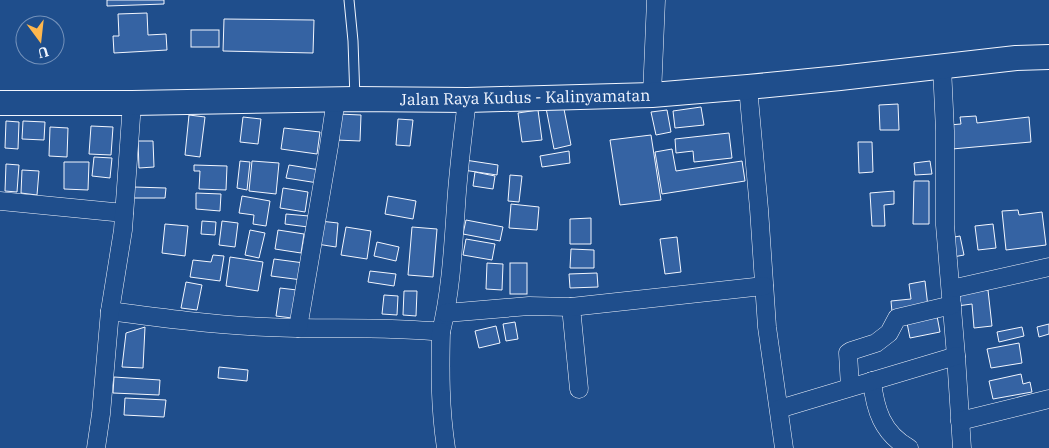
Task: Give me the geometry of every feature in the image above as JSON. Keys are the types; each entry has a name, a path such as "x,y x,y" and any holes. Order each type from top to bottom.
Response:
{"main road":[{"name":"Jalan Raya Kudus - Kalinyamatan","path":"0,103 132,104 346,99 467,100 652,95 748,87 1016,58 1049,57"}],"street":[{"path":"652,95 656,0"},
{"path":"942,67 946,131 945,225 962,448"},
{"path":"748,87 767,327 784,448"},
{"path":"298,328 329,146 346,99"},
{"path":"446,448 441,401 441,332 446,314 460,154 467,100"},
{"path":"96,448 102,414 110,311 123,230 132,104"},
{"path":"0,201 124,213"},
{"path":"850,387 848,353 876,343 889,333 897,318 951,297 1049,267"},
{"path":"446,314 529,306 571,307 764,286"},
{"path":"571,307 579,389"},
{"path":"110,311 205,324 267,328 410,328 441,332"},
{"path":"779,408 956,356"},
{"path":"872,381 881,420 886,429 909,448"},
{"path":"960,421 1049,399"}],"lane":[{"path":"346,99 353,41 349,0"}],"building":[{"path":"107,0 164,0 164,4 107,6"},
{"path":"147,13 148,35 166,34 167,50 114,53 113,36 119,36 118,14"},
{"path":"224,19 314,20 313,53 223,51"},
{"path":"191,30 219,30 219,47 191,47"},
{"path":"563,104 571,145 554,149 546,108"},
{"path":"898,104 899,130 880,130 879,105"},
{"path":"701,107 704,125 675,128 673,111"},
{"path":"538,110 542,140 522,142 518,113"},
{"path":"667,110 671,132 656,135 651,112"},
{"path":"338,114 361,115 360,141 336,140"},
{"path":"189,115 205,117 200,157 185,155"},
{"path":"976,116 977,123 1029,117 1031,142 952,149 949,125 961,124 960,117"},
{"path":"243,117 261,119 258,144 240,142"},
{"path":"398,119 413,120 410,146 396,145"},
{"path":"6,121 19,122 18,149 5,148"},
{"path":"23,121 45,122 44,140 22,139"},
{"path":"91,126 113,127 111,155 89,154"},
{"path":"50,127 68,128 67,157 49,156"},
{"path":"284,128 320,132 317,154 281,149"},
{"path":"729,133 732,158 694,162 693,151 676,153 675,139"},
{"path":"651,135 661,200 620,205 610,140"},
{"path":"138,141 153,141 154,167 139,168"},
{"path":"858,142 872,142 873,172 859,173"},
{"path":"672,149 676,171 742,161 745,181 662,194 655,152"},
{"path":"569,151 570,163 542,167 540,156"},
{"path":"94,157 112,158 110,178 92,176"},
{"path":"465,160 498,165 497,175 463,170"},
{"path":"240,161 250,162 247,190 237,188"},
{"path":"252,161 279,163 276,194 249,191"},
{"path":"930,161 932,174 915,175 914,163"},
{"path":"64,162 89,162 88,190 64,189"},
{"path":"6,164 19,165 17,192 5,191"},
{"path":"194,165 227,166 226,190 199,189 200,171 194,171"},
{"path":"289,165 320,170 318,183 286,178"},
{"path":"22,170 39,171 37,195 21,193"},
{"path":"475,172 495,176 493,189 473,186"},
{"path":"510,175 522,176 519,202 508,201"},
{"path":"914,181 929,181 929,224 913,224"},
{"path":"134,187 166,188 165,198 134,198"},
{"path":"283,188 308,192 305,212 280,208"},
{"path":"894,191 894,204 884,205 885,226 872,226 870,193"},
{"path":"196,193 221,194 220,211 196,209"},
{"path":"242,196 270,201 266,226 253,224 254,215 239,213"},
{"path":"388,196 416,201 413,219 385,214"},
{"path":"511,204 539,207 537,230 509,228"},
{"path":"1018,210 1019,215 1042,212 1046,245 1006,250 1002,211"},
{"path":"286,214 309,216 308,227 285,224"},
{"path":"591,218 591,244 570,244 570,219"},
{"path":"466,220 503,227 500,241 463,234"},
{"path":"202,221 216,222 215,235 201,234"},
{"path":"222,221 238,223 235,247 219,245"},
{"path":"320,221 338,223 336,247 317,244"},
{"path":"165,224 188,226 185,256 162,253"},
{"path":"993,224 996,248 978,250 975,226"},
{"path":"346,227 371,231 367,259 341,255"},
{"path":"412,227 437,229 433,277 408,275"},
{"path":"250,230 265,233 259,258 245,255"},
{"path":"278,230 304,234 301,253 275,249"},
{"path":"960,236 964,255 953,257 949,238"},
{"path":"677,237 681,272 665,274 660,239"},
{"path":"466,239 495,244 492,260 463,255"},
{"path":"377,242 399,247 396,261 374,256"},
{"path":"571,249 594,250 594,268 570,268"},
{"path":"213,255 224,256 220,281 190,277 193,260 211,262"},
{"path":"230,257 263,262 258,291 226,286"},
{"path":"274,259 304,263 302,280 271,276"},
{"path":"487,263 503,264 502,290 486,289"},
{"path":"510,263 527,263 527,294 510,294"},
{"path":"370,271 396,274 394,286 368,282"},
{"path":"597,273 598,287 570,288 569,274"},
{"path":"925,281 928,307 892,312 891,301 911,299 909,284"},
{"path":"186,282 202,285 197,310 181,308"},
{"path":"280,288 297,290 292,318 276,316"},
{"path":"988,290 992,326 974,328 972,304 957,306 955,294"},
{"path":"404,291 417,291 416,316 403,315"},
{"path":"384,295 398,296 397,315 382,314"},
{"path":"937,316 940,332 910,338 907,323"},
{"path":"515,322 518,339 506,341 503,324"},
{"path":"1049,324 1049,334 1039,337 1037,327"},
{"path":"496,326 500,343 479,348 475,331"},
{"path":"145,327 143,368 122,367 126,333"},
{"path":"1022,327 1024,336 999,342 997,332"},
{"path":"1019,343 1022,363 991,368 987,349"},
{"path":"219,367 248,370 247,381 218,378"},
{"path":"1021,374 1023,384 1030,382 1032,392 993,399 989,381"},
{"path":"114,377 160,380 159,395 113,393"},
{"path":"125,398 166,400 164,417 124,415"}]}
